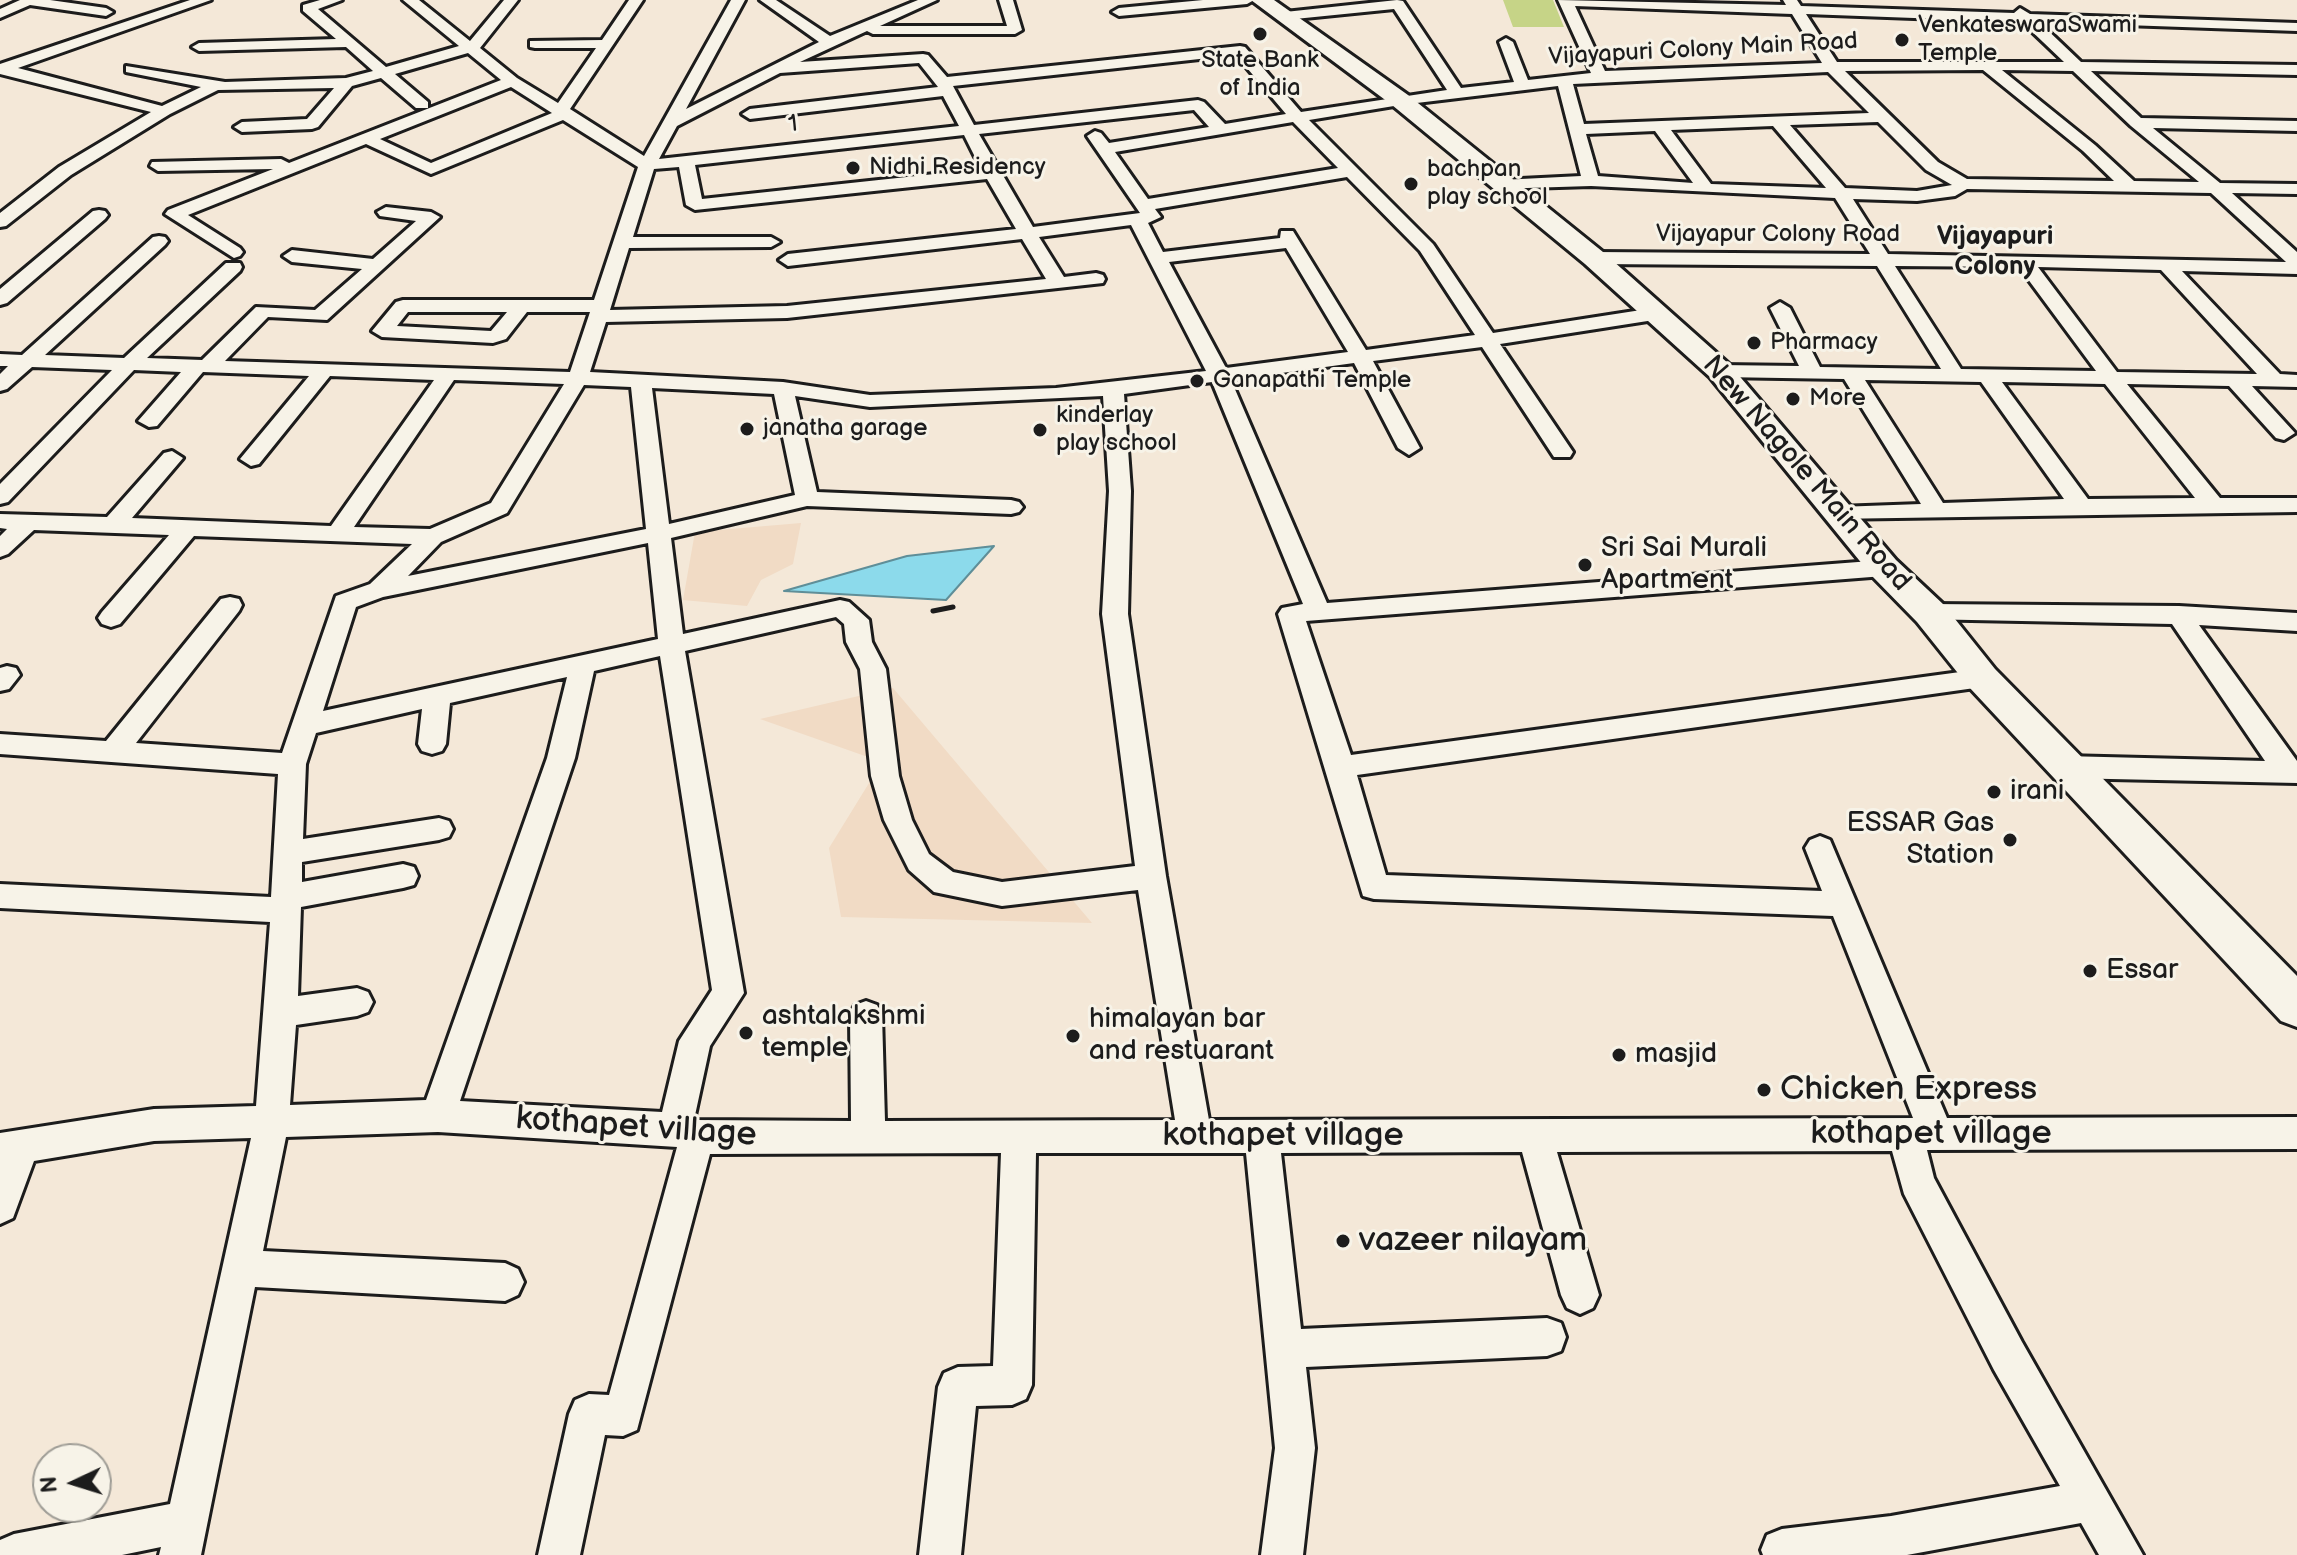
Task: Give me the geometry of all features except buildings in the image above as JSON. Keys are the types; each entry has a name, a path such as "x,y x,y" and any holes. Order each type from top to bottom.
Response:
{"street":[{"path":"1,68 204,0"},
{"path":"335,0 308,8 422,105"},
{"path":"410,0 512,81 647,165"},
{"path":"131,69 217,85 347,83 473,47 511,0"},
{"path":"366,138 431,169 563,112 636,0"},
{"path":"379,590 433,537 499,508 578,378 647,165 738,0"},
{"path":"767,0 829,42"},
{"path":"670,123 772,69 861,30 904,4 930,0"},
{"path":"861,30 1015,30 1006,0"},
{"path":"1119,12 1247,0"},
{"name":"New Nagole Main Road","path":"1261,0 1400,100 1594,258 1720,371 1884,568 1930,613 1982,678 2064,767 2281,974 2297,1007"},
{"path":"2008,0 2137,123 2215,187 2297,265"},
{"path":"0,14 30,1 106,12"},
{"path":"1600,76 1565,1 1794,5 2026,18 2297,27"},
{"path":"1285,16 1346,4 1398,4 1457,94"},
{"path":"1794,5 1832,67 1932,166 1963,184 2297,189"},
{"path":"1506,42 1522,84"},
{"path":"199,47 349,43"},
{"path":"535,44 607,44"},
{"path":"741,86 755,133 946,86 1240,50 1298,118 1427,248 1562,452"},
{"path":"772,69 923,58 946,86 992,173 1058,283"},
{"path":"1987,65 2089,148 2129,186"},
{"name":"Vijayapuri Colony Main Road","path":"1105,149 1400,100 1600,76 1832,67 1987,65 2297,70"},
{"path":"1,68 164,111"},
{"path":"1564,80 1591,181"},
{"path":"0,497 234,259 174,214 512,81"},
{"path":"242,127 312,124 347,83"},
{"path":"0,222 65,171 164,111 217,85"},
{"name":"1","path":"647,165 686,160 755,133 970,130 1198,105 1221,130"},
{"path":"1579,129 1882,117"},
{"path":"1083,118 1105,149 1141,212 1158,258 1219,375 1319,612"},
{"path":"1777,121 1841,194 1955,375"},
{"path":"2137,123 2297,126"},
{"path":"1660,126 1706,189"},
{"path":"686,160 695,205 992,173"},
{"path":"158,166 302,164"},
{"path":"788,260 1030,232 1352,171"},
{"path":"1501,185 1591,181 1706,189 1917,196 1955,191 1963,184"},
{"path":"0,207 19,207"},
{"path":"149,421 263,311 320,316 431,217 386,212"},
{"path":"0,299 99,215"},
{"path":"1158,258 1290,239 1360,356 1409,448"},
{"path":"0,385 159,241"},
{"path":"621,243 771,242"},
{"path":"292,256 376,265"},
{"name":"Vijayapur Colony Road","path":"1594,258 2297,265"},
{"path":"2024,261 2111,378 2213,505"},
{"path":"2165,263 2275,381"},
{"path":"0,273 30,274"},
{"path":"521,306 499,335 493,337 382,331 403,306 515,304 599,311 787,312 1096,279"},
{"path":"1780,308 1812,372"},
{"path":"0,360 578,378 783,388 870,401 1113,389 1486,340 1654,314"},
{"path":"251,459 324,371"},
{"path":"1720,371 2297,381"},
{"path":"1850,373 1936,510"},
{"path":"337,534 447,376"},
{"path":"1988,377 2081,506"},
{"path":"2234,379 2291,440"},
{"path":"559,1555 589,1414 623,1416 686,1133 695,1041 728,993 671,643 641,383"},
{"path":"783,388 807,499"},
{"path":"1113,389 1120,491 1115,614 1151,876 1195,1136"},
{"path":"113,525 172,458"},
{"path":"14,1555 184,1538 272,1120 281,1013 292,764 345,602 379,590 657,534 807,499 1011,507"},
{"path":"1838,514 2081,506 2297,505"},
{"path":"0,521 433,537"},
{"path":"0,549 28,522"},
{"path":"111,618 188,528"},
{"path":"1844,904 1374,887 1341,767 1291,614 1884,568"},
{"path":"113,752 230,605"},
{"path":"305,725 840,608 856,620 859,642 873,669 885,776 898,820 919,862 945,883 1002,894 1151,876"},
{"path":"1930,613 2179,615 2297,622"},
{"path":"2179,615 2292,772"},
{"path":"438,1116 561,758 583,663"},
{"path":"1341,767 1982,678"},
{"path":"432,744 437,696"},
{"path":"0,744 292,764"},
{"path":"2064,767 2292,772"},
{"path":"287,853 439,829"},
{"path":"1820,848 1844,904 1922,1134 1917,1182 2008,1356 2122,1555"},
{"path":"0,896 285,904 403,876"},
{"path":"281,1013 357,1002"},
{"path":"866,1015 868,1137"},
{"name":"kothapet village","path":"12,1147 154,1125 438,1116 686,1133 868,1137 2297,1133"},
{"path":"1535,1135 1580,1295"},
{"path":"1262,1136 1295,1448 1282,1555"},
{"path":"940,1555 958,1387 1012,1385 1019,1137"},
{"path":"0,1206 12,1147"},
{"path":"242,1268 505,1282"},
{"path":"1285,1349 1547,1337"},
{"path":"1782,1550 1891,1537 2091,1501"}],"shaded area":[{"path":"801,523 793,564 761,580 747,606 683,600 695,532"},
{"path":"893,688 1092,923 841,917 829,848 882,762 760,719"}],"green space":[{"path":"1503,0 1553,0 1564,27 1513,27"}],"water":[{"path":"994,546 946,600 784,591 907,556"}],"railway":[{"path":"933,611 953,607"}],"place":[{"name":"State Bank of India","path":"1260,34"},
{"name":"VenkateswaraSwami Temple","path":"1902,40"},
{"name":"Nidhi Residency","path":"853,168"},
{"name":"bachpan play school","path":"1411,184"},
{"name":"Pharmacy","path":"1754,343"},
{"name":"Ganapathi Temple","path":"1197,381"},
{"name":"More","path":"1793,399"},
{"name":"janatha garage","path":"747,429"},
{"name":"kinderlay play school","path":"1040,430"},
{"name":"Sri Sai Murali Apartment","path":"1585,565"},
{"name":"irani","path":"1994,792"},
{"name":"ESSAR Gas Station","path":"2010,840"},
{"name":"Essar","path":"2090,971"},
{"name":"ashtalakshmi temple","path":"746,1033"},
{"name":"himalayan bar and restuarant","path":"1073,1036"},
{"name":"masjid","path":"1619,1055"},
{"name":"Chicken Express","path":"1764,1090"},
{"name":"vazeer nilayam","path":"1343,1241"}],"district":[{"name":"Vijayapuri Colony","path":"1995,252"}]}
